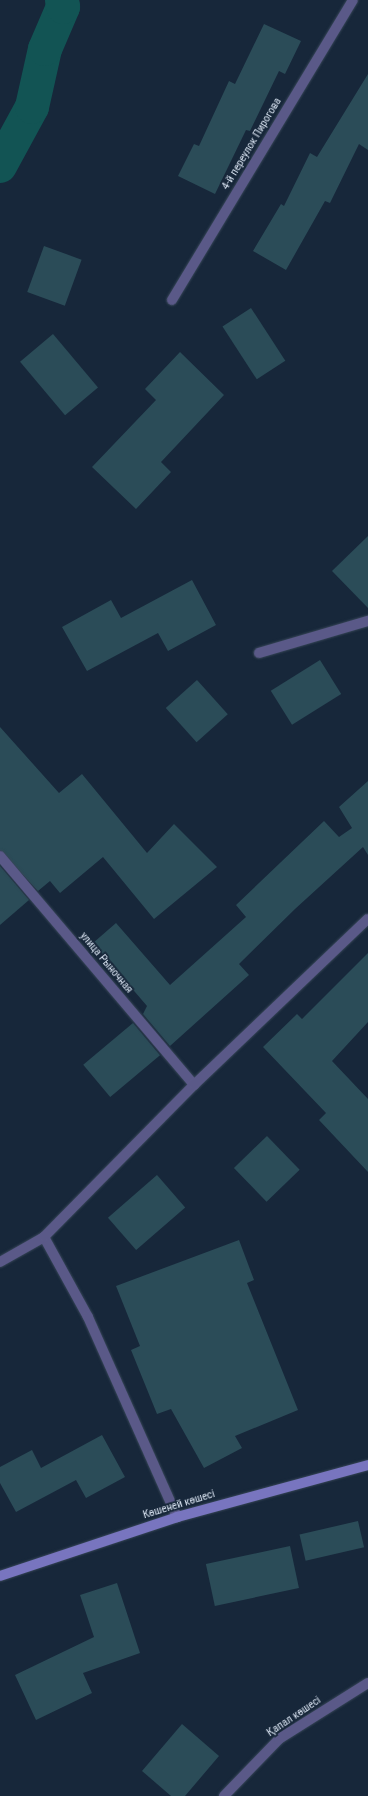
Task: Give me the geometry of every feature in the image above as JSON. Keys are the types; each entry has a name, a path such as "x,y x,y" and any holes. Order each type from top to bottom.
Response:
{"main road":[{"name":"Көшеней көшесі","path":"0,1576 177,1517 368,1465"}],"street":[{"name":"4-й переулок Пирогова","path":"172,300 353,0"},
{"path":"259,653 368,621"},
{"name":"улица Рыночная","path":"0,856 194,1085"},
{"path":"0,1262 44,1237 194,1085 368,919"},
{"path":"44,1237 88,1317 177,1517"},
{"name":"Қапал көшесі","path":"224,1796 279,1739 368,1683"}],"building":[{"path":"264,24 301,41 285,74 279,71 250,131 246,130 215,194 178,176 194,144 199,146 229,81 235,84"},
{"path":"368,74 368,150 359,144 330,203 325,201 286,270 253,251 281,204 284,206 310,153 317,157"},
{"path":"44,246 82,260 65,306 27,292"},
{"path":"251,308 285,361 257,379 222,327"},
{"path":"53,334 98,388 65,415 20,362"},
{"path":"180,352 224,395 161,462 171,472 136,509 92,467 156,400 145,389"},
{"path":"368,536 368,608 332,571"},
{"path":"192,580 216,625 168,651 158,633 87,671 62,627 111,600 121,618"},
{"path":"320,660 341,694 292,725 271,691"},
{"path":"197,680 228,714 197,742 166,708"},
{"path":"0,727 59,793 82,774 147,853 174,824 217,867 154,919 103,857 60,893 50,881 38,891 0,850"},
{"path":"368,781 368,855 363,847 295,909 239,964 249,975 170,1046 143,1014 147,1006 93,943 116,923 170,985 246,917 236,905 324,821 339,837 352,828 339,807"},
{"path":"0,866 29,900 0,925"},
{"path":"368,953 368,1022 332,1061 368,1099 368,1172 319,1120 326,1113 263,1047 297,1014 302,1019"},
{"path":"133,1023 160,1055 110,1097 83,1065"},
{"path":"267,1136 300,1170 267,1202 234,1168"},
{"path":"157,1175 185,1207 136,1250 108,1218"},
{"path":"239,1240 254,1280 247,1283 298,1410 235,1436 242,1448 204,1468 171,1409 157,1414 131,1350 140,1346 116,1286"},
{"path":"102,1435 125,1477 86,1498 76,1480 16,1512 0,1483 0,1467 32,1450 41,1468"},
{"path":"358,1521 364,1547 306,1561 300,1534"},
{"path":"290,1546 299,1588 215,1606 206,1564"},
{"path":"117,1583 140,1653 83,1673 92,1693 36,1720 15,1675 94,1637 80,1595"},
{"path":"182,1724 219,1756 185,1796 171,1796 142,1771"}],"waterway":[{"path":"0,166 32,107 45,49 63,7 62,0"}]}
